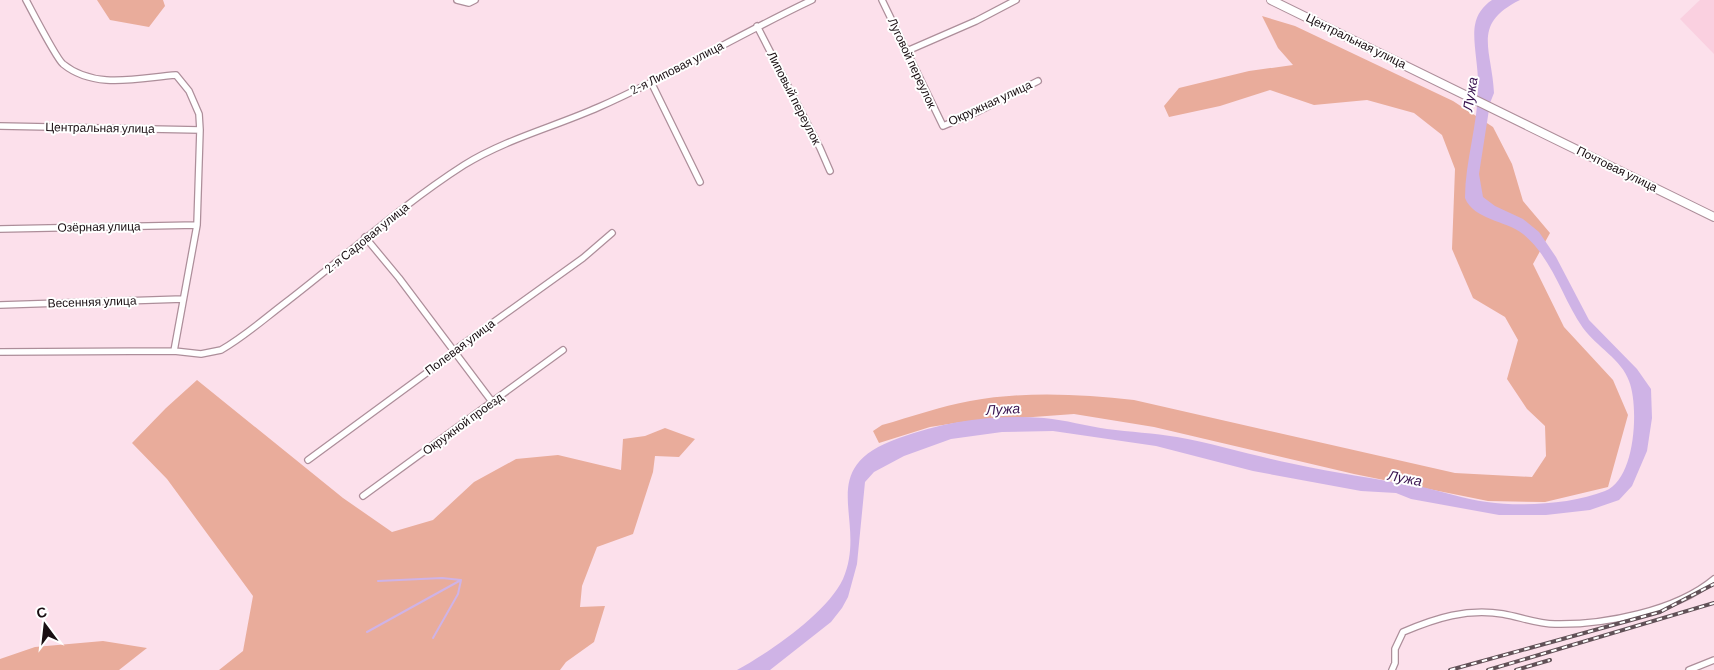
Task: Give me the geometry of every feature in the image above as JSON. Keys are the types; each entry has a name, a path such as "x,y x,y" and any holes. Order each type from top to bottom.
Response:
{"street":[{"path":"0,352 174,351 197,225 200,130 199,114 189,91 176,74 111,81 97,80 62,63 26,0"},
{"path":"457,0 472,2"},
{"name":"2-я Липовая улица","path":"540,130 651,82 757,26 812,0"},
{"name":"Луговой переулок","path":"882,0 943,126"},
{"path":"907,51 976,21 1016,0"},
{"name":"Центральная улица","path":"1271,0 1520,121"},
{"name":"Липовый переулок","path":"757,26 830,171"},
{"name":"Окружная улица","path":"943,126 979,111 1038,81"},
{"path":"651,82 700,182"},
{"name":"Почтовая улица","path":"1520,121 1714,217"},
{"name":"Центральная улица","path":"0,126 200,130"},
{"name":"2-я Садовая улица","path":"174,351 201,354 221,350 233,344 335,264 365,237 464,166 488,151 540,130"},
{"name":"Озёрная улица","path":"0,229 197,225"},
{"name":"Полевая улица","path":"308,460 455,352 458,347 583,258 612,233"},
{"path":"365,237 493,403"},
{"name":"Весенняя улица","path":"0,304 183,299"},
{"name":"Окружной проезд","path":"363,496 493,403 563,350"},
{"path":"1392,670 1395,663 1394,649 1403,632 1441,616 1472,613 1500,614 1554,624 1624,618 1654,610 1714,579"},
{"path":"1689,670 1714,660"}],"shaded area":[{"path":"97,0 163,0 165,6 149,27 110,20"},
{"path":"1492,0 1520,0 1495,18 1490,28 1488,51 1494,93 1490,103 1479,174 1483,197 1495,206 1523,219 1539,232 1556,257 1589,320 1637,369 1651,389 1652,418 1647,451 1632,486 1619,500 1590,510 1546,515 1499,515 1411,499 1396,493 1361,491 1253,471 1156,446 1053,431 1002,432 951,439 904,456 874,472 865,482 857,564 848,597 831,622 770,670 737,670 781,642 811,618 835,592 843,579 849,557 849,480 857,465 872,450 899,438 952,423 1007,417 1060,420 1107,429 1168,436 1206,443 1309,467 1418,486 1487,502 1531,504 1562,502 1605,491 1615,484 1629,458 1634,424 1632,392 1626,373 1588,335 1550,267 1533,244 1516,229 1475,211 1465,198 1477,101 1478,80 1474,31 1477,17"},
{"path":"1700,0 1714,0 1714,54 1680,19"},
{"path":"1262,16 1295,26 1453,101 1493,127 1512,164 1523,201 1550,233 1533,264 1564,327 1613,380 1628,415 1608,487 1545,502 1488,501 1354,474 1154,427 1074,414 962,422 930,427 879,443 873,431 882,425 970,401 1032,395 1093,396 1134,400 1455,473 1532,477 1546,456 1545,426 1527,409 1507,379 1518,340 1505,317 1473,298 1452,249 1455,169 1442,135 1414,113 1367,100 1314,105 1270,90 1220,106 1169,117 1164,106 1179,88 1249,71 1293,65 1278,48"},
{"path":"197,380 343,498 392,532 433,520 474,482 516,459 558,455 621,470 623,439 645,436 665,428 695,439 679,457 655,456 653,472 633,534 597,547 582,586 580,607 605,606 594,642 566,662 560,670 219,670 243,651 253,596 167,479 132,443"},
{"path":"103,641 147,648 119,670 0,670 0,659 35,647"}],"waterway":[{"path":"378,581 442,578 461,580"},
{"path":"367,632 461,580 458,594 433,638"}],"railway":[{"path":"1450,670 1660,612 1714,584"},
{"path":"1488,670 1714,603"},
{"path":"1516,670 1550,660"}],"water label":[{"name":"Лужа","path":"1470,94"},
{"name":"Лужа","path":"1003,409"},
{"name":"Лужа","path":"1405,478"}]}
